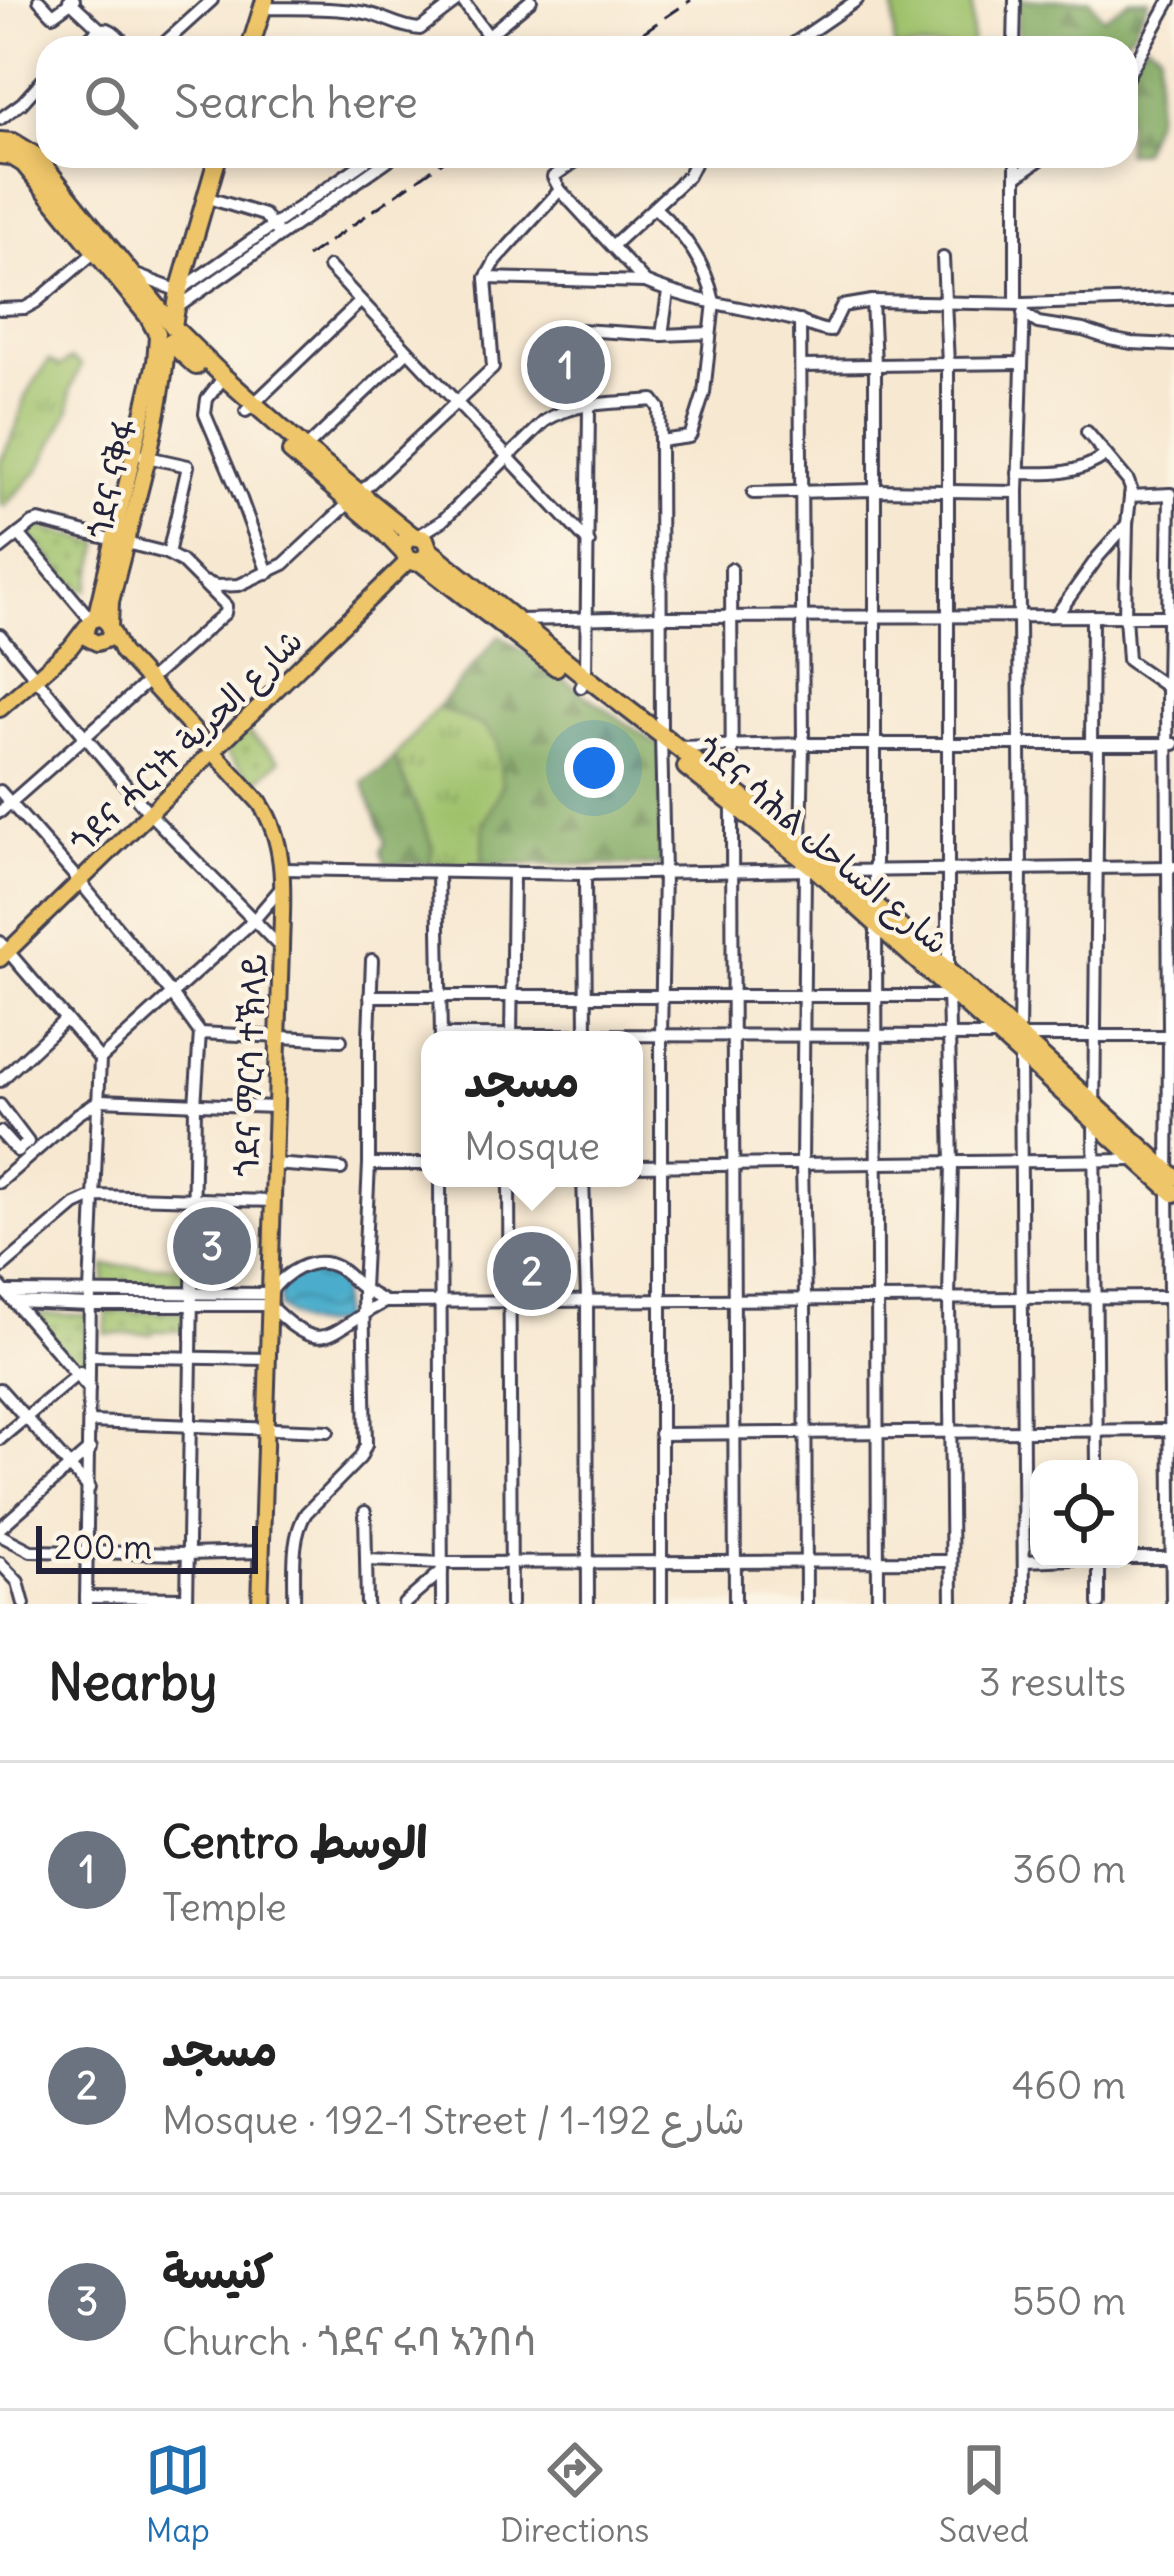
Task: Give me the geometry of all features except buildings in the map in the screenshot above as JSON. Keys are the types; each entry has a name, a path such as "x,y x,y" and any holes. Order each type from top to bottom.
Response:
{"highway":[{"path":"254,36 263,4"},
{"path":"6,149 36,156"},
{"path":"43,168 126,278 220,381 415,549"},
{"path":"169,326 214,168"},
{"name":"ጎደና ሳሕል شارع الساحل","path":"415,549 517,620 584,682"},
{"name":"ጎደና ሳሕል شارع الساحل","path":"415,549 667,743 875,913"},
{"name":"ጎደና ሳሕል شارع الساحل","path":"806,859 838,871 948,987 1165,1171"}],"main road":[{"name":"ጎደና ናቅፋ","path":"0,709 70,648 91,622 119,541 166,366 169,326"},
{"name":"ጎደና ናቅፋ","path":"110,629 119,541"},
{"name":"ጎደና ሓርነት شارع الحرية","path":"2,949 415,549"},
{"path":"122,652 87,638 91,622 106,621 122,652 268,816 283,869"},
{"path":"95,643 105,642 110,629"},
{"name":"ጎደና ናቅፋ","path":"70,648 95,643"},
{"name":"ጎደና ማርሳ ተኽላይ","path":"260,1604 283,869"}],"street":[{"path":"39,0 53,15 72,1 100,28 119,36"},
{"path":"172,36 212,0"},
{"path":"263,4 346,10 420,29 460,0 488,36"},
{"path":"490,36 532,0"},
{"path":"805,36 857,0"},
{"path":"1014,36 1016,0"},
{"path":"1138,57 1169,0"},
{"path":"91,36 100,28"},
{"path":"6,149 12,129 2,116 36,87"},
{"path":"126,278 169,326 277,231 364,168"},
{"path":"566,168 553,177 560,190 645,282"},
{"path":"613,245 692,168"},
{"path":"1016,168 1021,306 1021,869 1013,1042 1022,1162 1024,1604"},
{"path":"1016,177 1028,168"},
{"path":"202,580 227,587 284,565 493,368 486,278 496,260 560,190"},
{"path":"205,197 264,215 277,231"},
{"path":"655,208 694,249 714,302 704,392 691,434 660,442"},
{"path":"0,309 25,308 36,302 101,246"},
{"path":"944,259 952,1604"},
{"path":"329,267 590,542"},
{"path":"486,278 645,282 668,292 830,331 842,306 872,301 1021,306 1174,299"},
{"path":"662,335 668,292"},
{"path":"872,301 878,1604"},
{"path":"249,407 360,302"},
{"path":"1021,306 1038,322 1131,343 1174,345"},
{"path":"800,321 806,1604"},
{"path":"580,330 710,333"},
{"path":"301,453 407,352"},
{"path":"802,365 1020,363"},
{"path":"220,381 207,399 205,414 268,574"},
{"path":"415,549 560,411 653,400 659,408 667,743 661,997 661,1604"},
{"path":"584,682 589,406"},
{"path":"1087,432 1128,481 1128,660 1167,688"},
{"path":"140,455 188,466 169,554"},
{"path":"1018,473 1075,471 1106,455"},
{"path":"753,493 1018,492"},
{"path":"1130,496 1172,493 1167,688 1172,1036 1165,1171 1171,1297 1172,1604"},
{"path":"0,549 39,521 119,541 169,554 226,606 225,613 5,807"},
{"path":"1056,616 1126,524"},
{"path":"19,534 91,622"},
{"path":"731,569 735,1604"},
{"path":"1092,616 1097,1460"},
{"path":"517,620 1171,616"},
{"path":"0,635 146,810 281,948"},
{"path":"667,743 1171,744"},
{"path":"0,791 5,807 77,879 200,1034 190,1300 187,1601 86,1600 90,1298 100,1060 2,949"},
{"path":"283,869 733,872 806,859 838,871 1171,867"},
{"path":"438,872 441,1031"},
{"path":"511,1031 513,873"},
{"path":"585,874 586,1031"},
{"path":"100,1060 253,921 282,887"},
{"path":"294,1604 300,1522 361,1457 366,1445 363,1289 372,960"},
{"path":"370,996 876,997 948,987"},
{"path":"0,1081 66,1019"},
{"path":"200,1034 341,1040"},
{"path":"643,1037 876,1036 1013,1042 1172,1036"},
{"path":"2,1177 100,1100 275,1107"},
{"path":"0,1105 28,1142 17,1151 0,1132"},
{"path":"643,1166 1094,1160 1165,1171"},
{"path":"369,1164 421,1163"},
{"path":"273,1164 341,1169"},
{"path":"440,1187 442,1604"},
{"path":"509,1187 511,1604"},
{"path":"583,1187 588,1604"},
{"path":"0,1269 75,1205 95,1196 273,1202"},
{"path":"269,1299 276,1284 317,1263 340,1269 385,1301"},
{"path":"6,1293 269,1299 301,1334 314,1337 343,1330 385,1301 1171,1297"},
{"path":"6,1293 89,1389"},
{"path":"61,1357 61,1388"},
{"path":"0,1439 90,1361 268,1359"},
{"path":"0,1389 89,1488"},
{"path":"89,1422 328,1431"},
{"path":"660,1434 1172,1430"},
{"path":"90,1449 0,1532 31,1551 262,1552"},
{"path":"365,1512 367,1604"},
{"path":"1138,1558 1173,1558"},
{"path":"368,1560 442,1567 587,1561 951,1561"},
{"path":"1024,1561 1030,1561"},
{"path":"0,1563 18,1582 23,1604"},
{"path":"404,1604 442,1567"},
{"path":"1099,1568 1099,1604"}],"green space":[{"path":"894,0 972,0 972,36 894,36"},
{"path":"1018,0 1090,0 1103,18 1130,0 1149,0 1128,36 1017,36"},
{"path":"1147,42 1160,51 1155,116 1138,152 1138,51"},
{"path":"71,359 81,365 70,391 70,410 39,470 4,507 0,462 25,397 49,360 59,367"},
{"path":"37,527 101,543 88,590 76,587 32,538 31,531"},
{"path":"500,635 661,747 661,866 482,864 484,824 502,785 437,708"},
{"path":"437,708 483,726 497,741 502,785 484,824 482,864 430,863 433,845 394,757"},
{"path":"245,730 280,760 255,783 227,754 228,746"},
{"path":"394,757 433,846 430,863 386,864 381,852 385,841 363,782"},
{"path":"105,1266 187,1266 186,1289 104,1288"},
{"path":"107,1311 189,1312 189,1331 105,1334"},
{"path":"86,1315 83,1365 76,1365 33,1317"}],"water":[{"path":"328,1268 341,1275 340,1321 308,1325 280,1308 280,1287 303,1269"}],"railway":[{"path":"638,36 691,0"},
{"path":"307,257 434,168"}],"place":[{"name":"Centro الوسط","path":"566,365"},
{"name":"كنيسة","path":"212,1246"},
{"name":"مسجد","path":"532,1271"}]}
